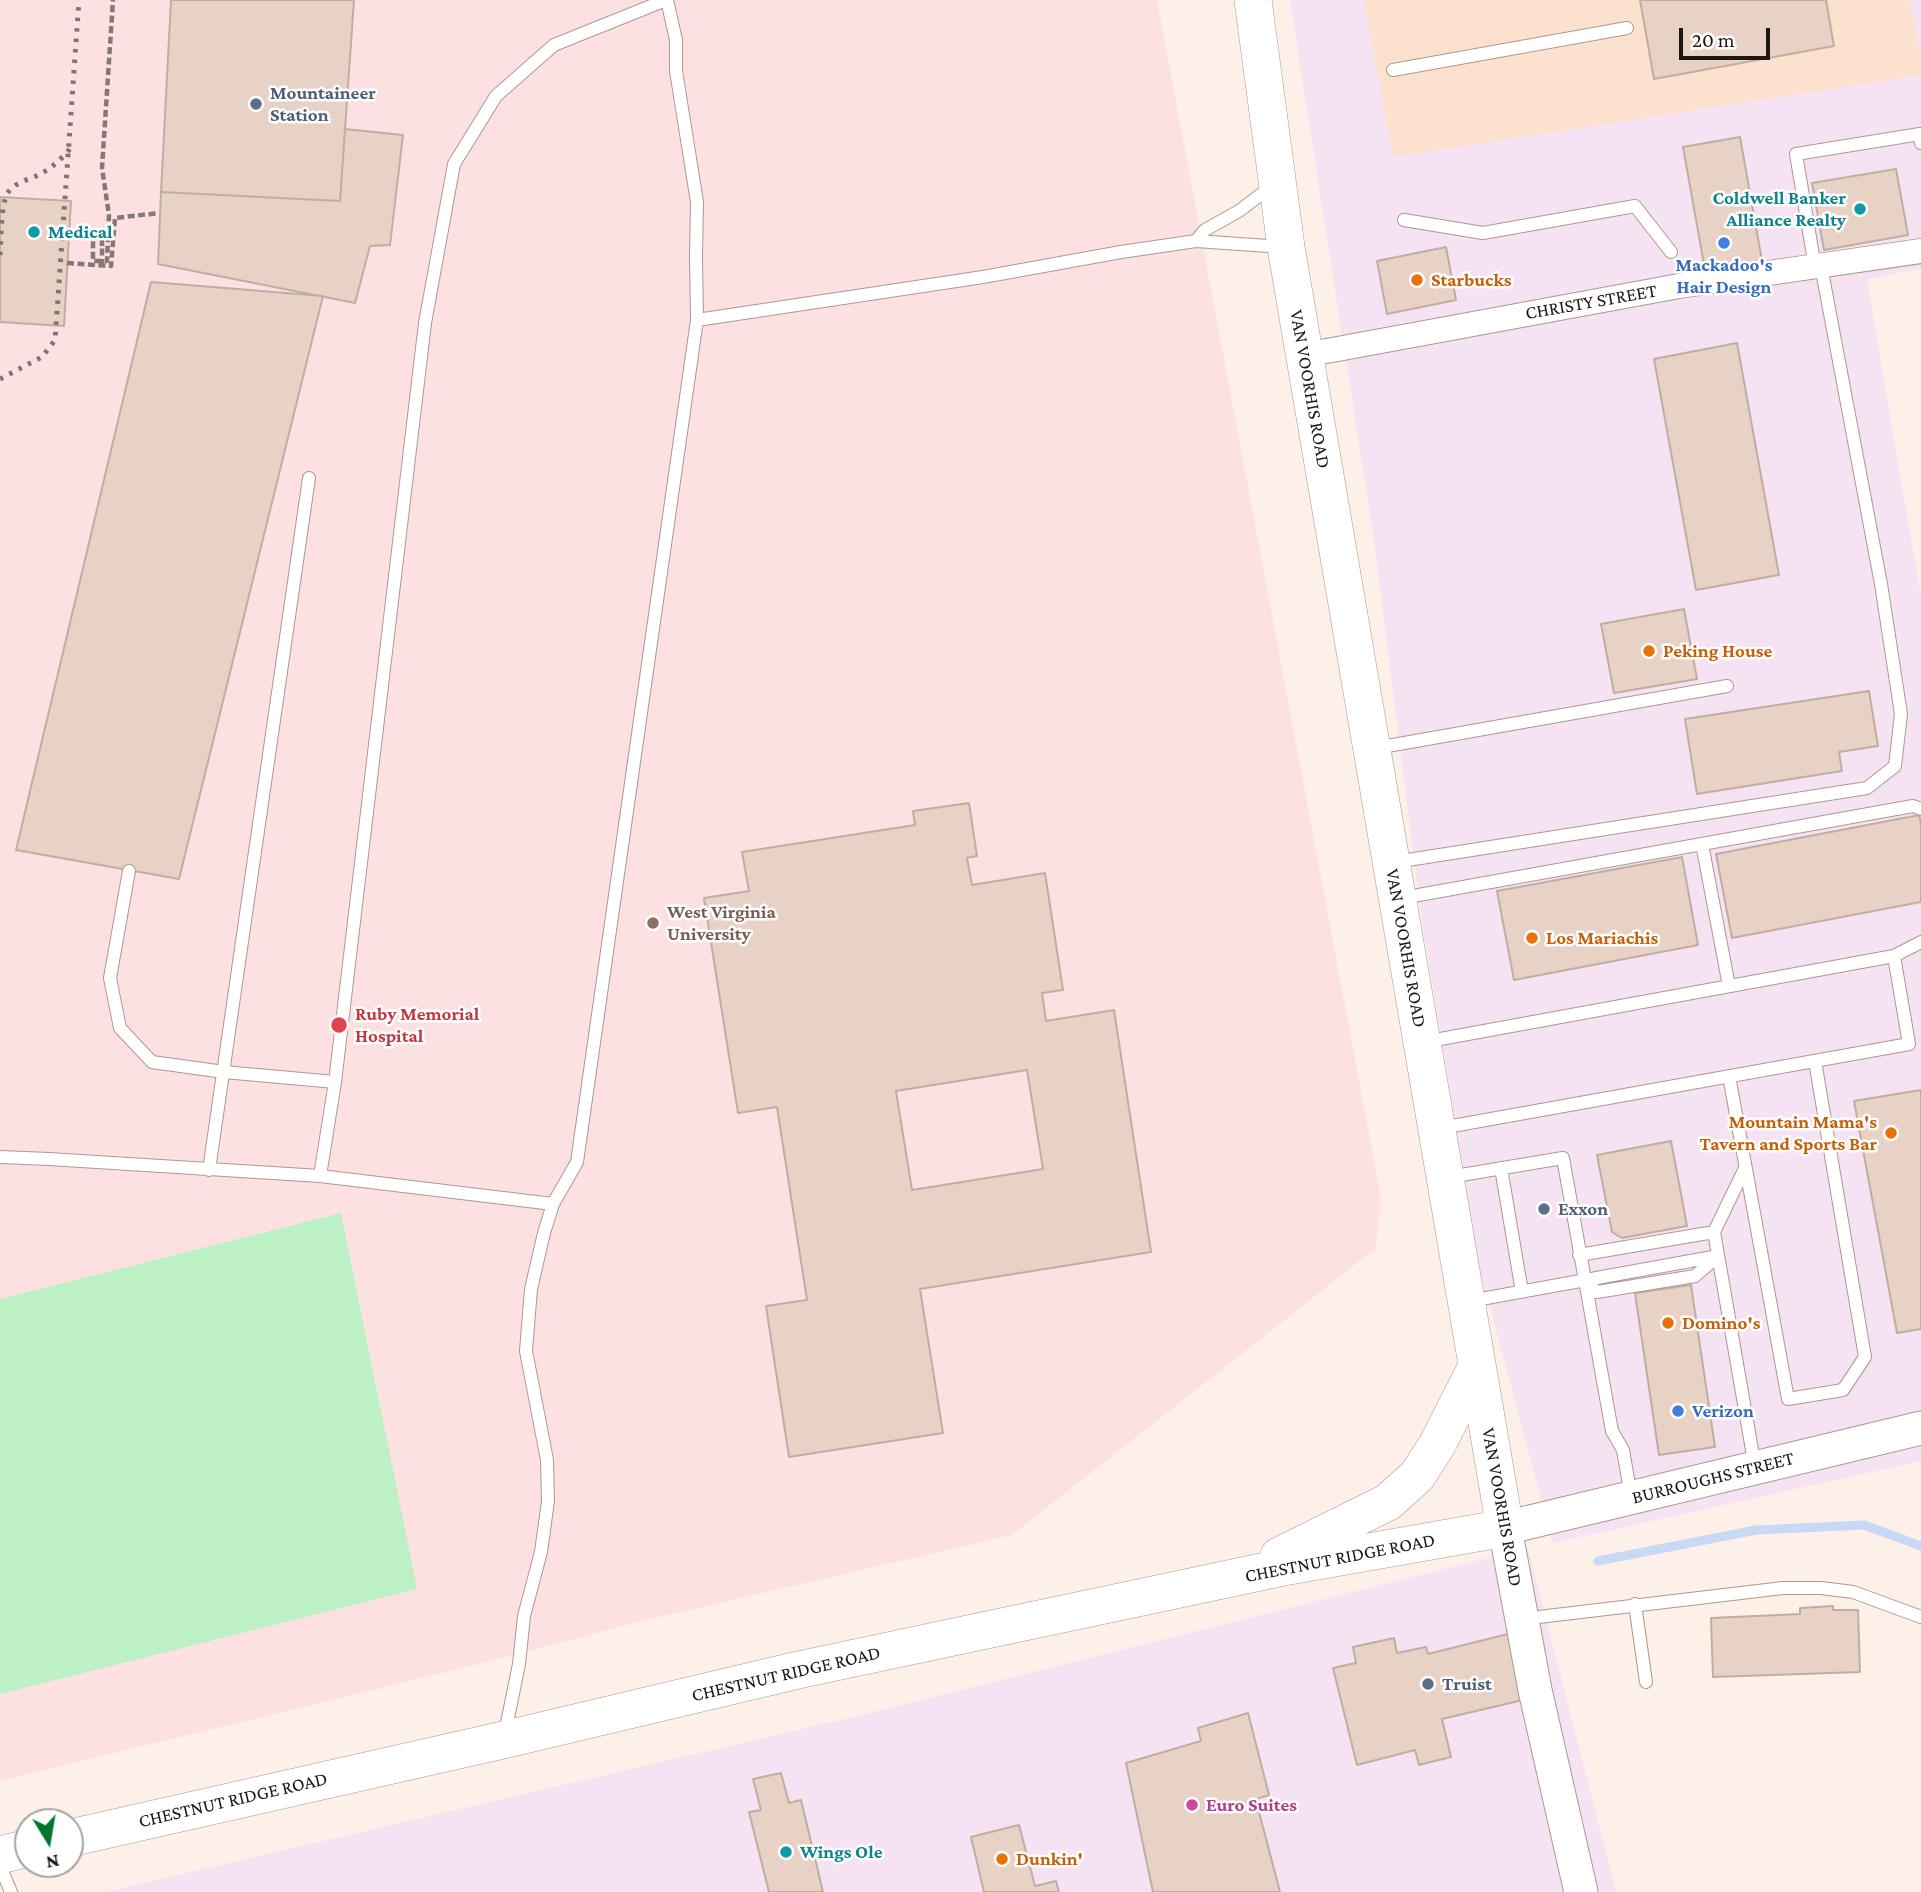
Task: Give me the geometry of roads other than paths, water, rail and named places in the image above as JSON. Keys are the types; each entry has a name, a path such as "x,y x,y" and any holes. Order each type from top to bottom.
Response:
{"main road":[{"name":"VAN VOORHIS ROAD","path":"1253,0 1286,247 1505,1528"},
{"path":"1238,1577 1388,1502 1417,1476 1423,1467 1477,1366"},
{"name":"CHESTNUT RIDGE ROAD","path":"84,1835 797,1670 1238,1577 1505,1528"}],"street":[{"name":"CHRISTY STREET","path":"1304,355 1679,286 1921,251"},
{"name":"BURROUGHS STREET","path":"1505,1528 1921,1427"},
{"name":"VAN VOORHIS ROAD","path":"1505,1528 1535,1690 1581,1892"}],"lane":[{"path":"320,1176 335,1082 425,323 454,164 496,96 554,45 667,0 676,40 676,71 697,202 697,320 577,1162 553,1204 531,1289 526,1350 547,1461 548,1501 541,1552 524,1616 515,1692 503,1740"},
{"path":"1393,71 1627,28"},
{"path":"1391,863 1867,788 1895,766 1901,714 1881,584 1796,154 1920,134 1921,143"},
{"path":"1196,241 1205,230 1239,211 1277,182"},
{"path":"1404,220 1483,233 1635,206 1671,252"},
{"path":"697,320 1196,241 1286,247"},
{"path":"209,1170 309,478"},
{"path":"1372,748 1727,686"},
{"path":"1397,899 1913,806 1921,809"},
{"path":"1702,844 1729,986"},
{"path":"129,871 110,978 120,1028 152,1062 223,1072 335,1082"},
{"path":"1422,1042 1894,956 1921,942"},
{"path":"1437,1128 1815,1061 1915,1046 1894,956"},
{"path":"1729,1076 1788,1399 1843,1390 1866,1357 1815,1061"},
{"path":"0,1157 320,1176 553,1204"},
{"path":"1445,1178 1563,1158 1612,1431 1623,1450 1631,1497"},
{"path":"1501,1168 1522,1292"},
{"path":"1745,1168 1714,1231 1755,1468"},
{"path":"1579,1255 1714,1231"},
{"path":"1584,1280 1597,1292 1695,1276 1718,1256"},
{"path":"1467,1301 1584,1280"},
{"path":"1522,1619 1783,1588 1821,1588 1853,1592 1921,1617"},
{"path":"1635,1604 1646,1682"},
{"path":"0,1866 11,1892"}],"waterway":[{"path":"1598,1561 1756,1530 1864,1525 1921,1546"}],"railway":[{"path":"0,379 42,357 55,340 79,0"},
{"path":"0,255 2,214 7,194 18,184 48,169 70,149"}],"place":[{"name":"Mountaineer Station","path":"256,104"},
{"name":"Coldwell Banker Alliance Realty","path":"1860,209"},
{"name":"Medical","path":"34,232"},
{"name":"Mackadoo's Hair Design","path":"1724,243"},
{"name":"Starbucks","path":"1417,280"},
{"name":"Peking House","path":"1649,651"},
{"name":"West Virginia University","path":"653,923"},
{"name":"Los Mariachis","path":"1532,938"},
{"name":"Ruby Memorial Hospital","path":"339,1025"},
{"name":"Mountain Mama's Tavern and Sports Bar","path":"1891,1133"},
{"name":"Exxon","path":"1544,1209"},
{"name":"Domino's","path":"1668,1323"},
{"name":"Verizon","path":"1678,1411"},
{"name":"Truist","path":"1428,1684"},
{"name":"Euro Suites","path":"1192,1805"},
{"name":"Wings Ole","path":"786,1852"},
{"name":"Dunkin'","path":"1002,1859"}]}
